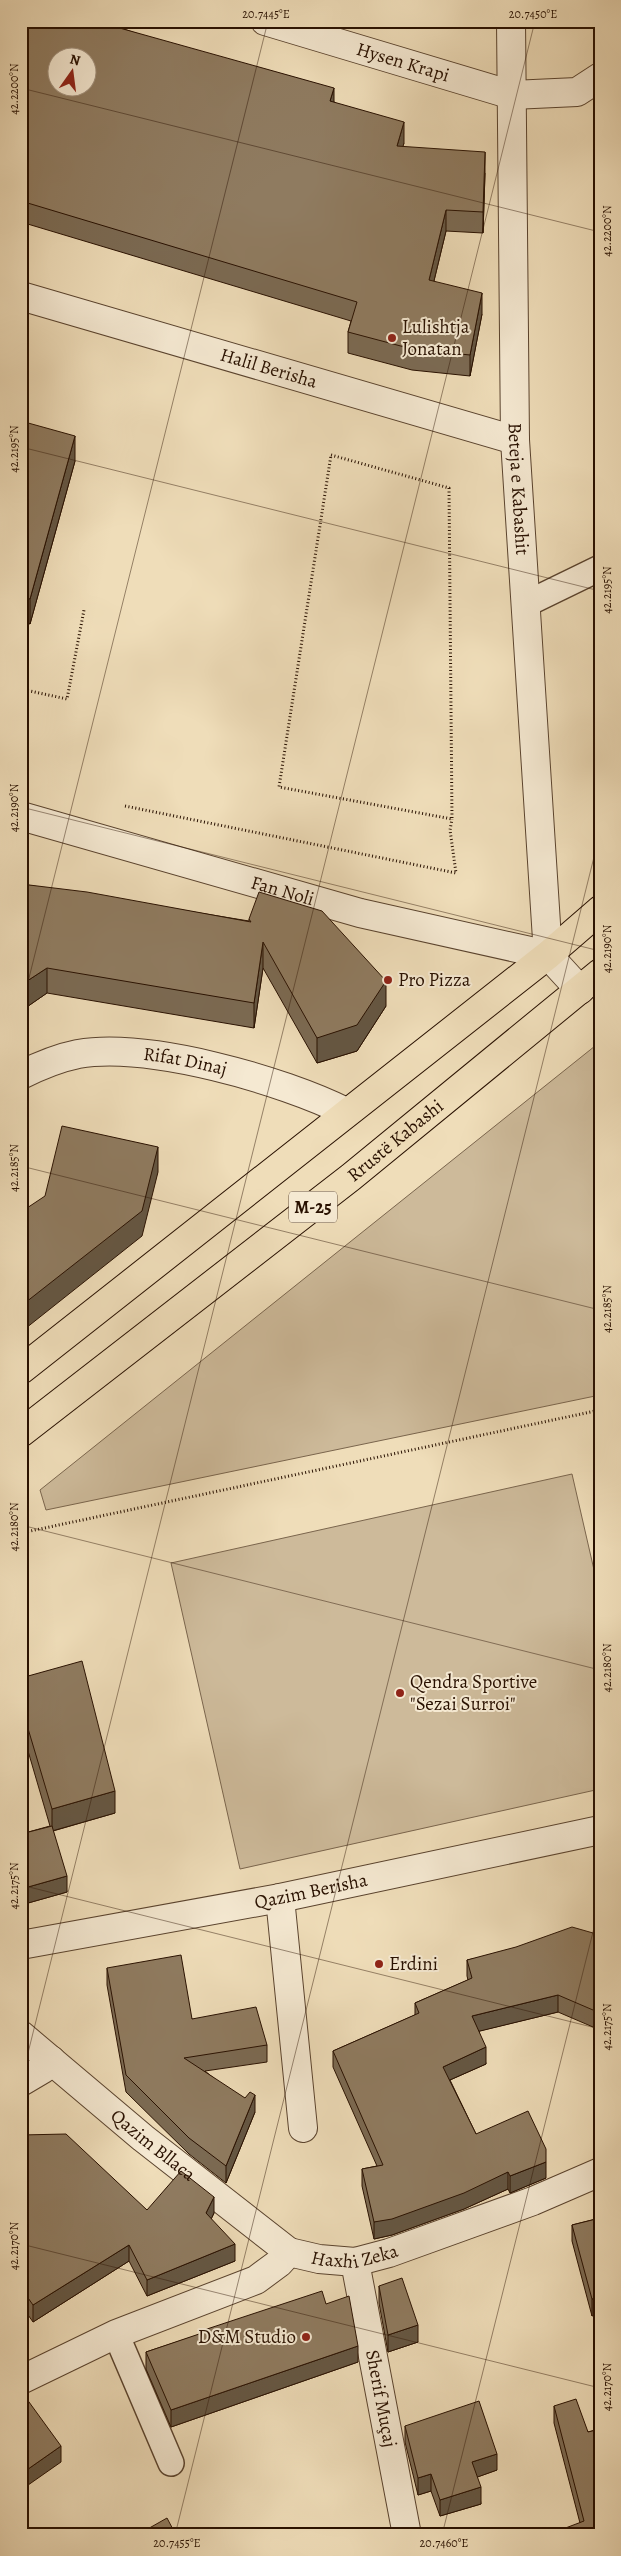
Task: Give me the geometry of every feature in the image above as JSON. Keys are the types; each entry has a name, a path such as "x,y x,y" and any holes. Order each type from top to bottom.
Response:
{"main road":[{"name":"M-25","path":"21,1370 346,1112 548,955 600,910"},
{"name":"Rrustë Kabashi","path":"21,1433 351,1177 590,982"}],"street":[{"name":"Hysen Krapi","path":"265,21 512,95 577,92 600,77"},
{"name":"Beteja e Kabashit","path":"511,21 515,440 548,955"},
{"name":"Halil Berisha","path":"21,296 515,440"},
{"name":"Fan Noli","path":"21,816 360,912 548,955"},
{"path":"548,955 590,982"},
{"name":"Rifat Dinaj","path":"21,1075 44,1063 79,1054 115,1053 168,1056 267,1081 318,1098 346,1112"},
{"name":"Qazim Berisha","path":"21,1945 280,1898 600,1830"},
{"path":"280,1898 303,2128"},
{"name":"Qazim Bllaca","path":"21,2035 143,2138 289,2252"},
{"path":"21,2082 42,2069 51,2060"},
{"name":"Haxhi Zeka","path":"21,2380 116,2334 256,2280 279,2263 289,2252 319,2259 354,2262 389,2253 533,2201 600,2172"},
{"name":"Sherif Muçaj","path":"354,2262 407,2535"}],"lane":[{"path":"526,604 600,568"},
{"path":"116,2334 171,2463"}],"path":[{"path":"116,804 456,873 450,830 452,819 449,488 331,455 279,787 452,819"},
{"path":"21,689 67,699 84,610"},
{"path":"21,1533 600,1410"}],"shaded area":[{"path":"600,1042 600,1395 46,1510 40,1490"},
{"name":"Qendra Sportive \"Sezai Surroi\"","path":"572,1474 600,1596 600,1789 240,1869 171,1563"}],"building":[{"path":"21,21 115,21 118,22 116,27 334,88 330,101 404,122 397,146 485,152 483,212 446,210 429,280 482,293 470,355 412,349 348,332 357,302 21,201"},
{"path":"21,421 75,436 30,599 21,597"},
{"path":"21,884 87,892 251,922 249,919 259,892 322,911 386,981 357,1025 317,1038 263,942 254,1003 47,968 21,985"},
{"path":"62,1126 158,1147 142,1211 21,1306 21,1212 45,1196"},
{"path":"82,1661 115,1791 52,1809 21,1705 21,1678"},
{"path":"52,1826 67,1876 21,1889 21,1834"},
{"path":"572,1927 600,1935 600,2013 558,1995 472,2016 486,2047 443,2067 476,2134 528,2111 546,2149 546,2162 510,2176 508,2172 464,2193 392,2219 374,2222 362,2169 383,2165 333,2051 419,2013 415,2003 472,1978 467,1960 516,1947"},
{"path":"181,1955 192,2019 256,2007 267,2045 184,2058 245,2098 250,2092 255,2095 226,2166 189,2138 126,2075 107,1968"},
{"path":"66,2134 147,2210 181,2171 214,2197 206,2213 235,2244 147,2280 129,2245 33,2305 26,2295 21,2298 21,2135"},
{"path":"600,2218 600,2297 592,2299 572,2225"},
{"path":"402,2278 418,2325 388,2335 379,2286"},
{"path":"322,2291 326,2304 349,2296 358,2346 171,2410 146,2352 205,2332 204,2330"},
{"path":"21,2391 61,2446 21,2474"},
{"path":"576,2399 588,2432 600,2429 600,2535 547,2535 584,2521 554,2406"},
{"path":"479,2401 497,2454 472,2462 481,2487 440,2500 431,2474 418,2478 405,2426"},
{"path":"167,2518 176,2535 137,2535"}],"place":[{"name":"Lulishtja Jonatan","path":"392,338"},
{"name":"Pro Pizza","path":"388,980"},
{"name":"Qendra Sportive \"Sezai Surroi\"","path":"400,1693"},
{"name":"Erdini","path":"379,1964"},
{"name":"D&M Studio","path":"306,2337"}]}
